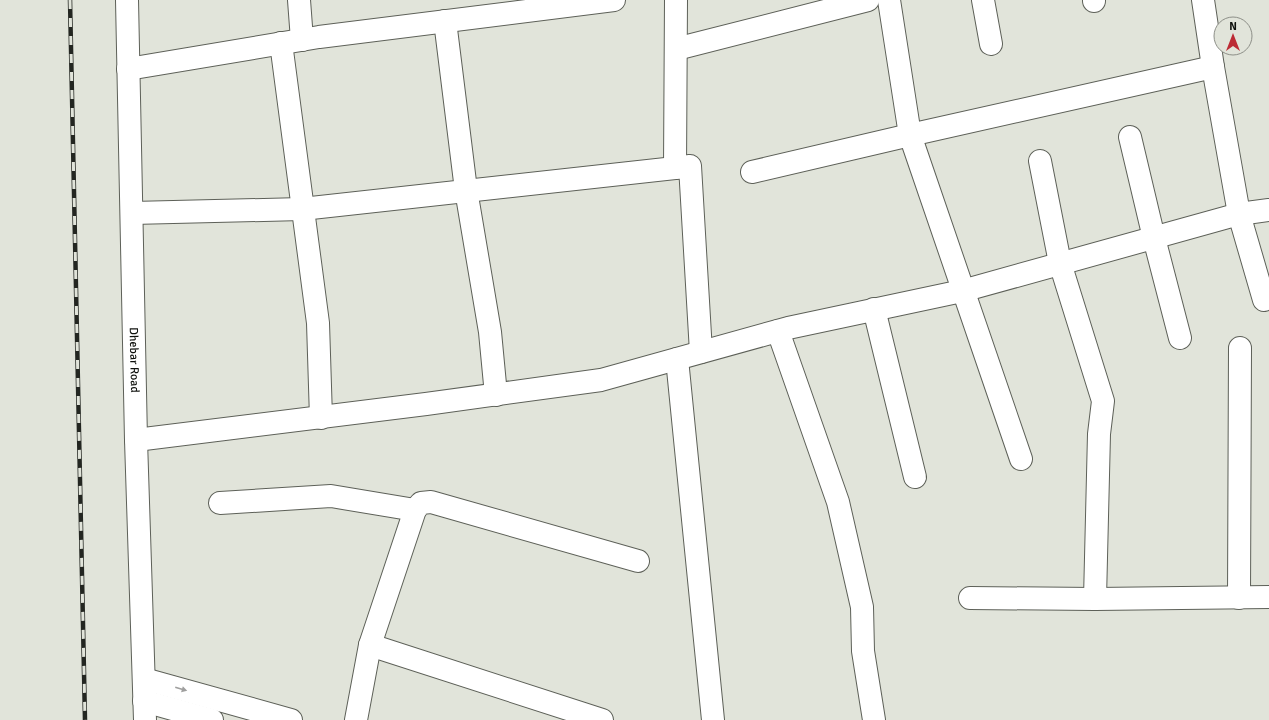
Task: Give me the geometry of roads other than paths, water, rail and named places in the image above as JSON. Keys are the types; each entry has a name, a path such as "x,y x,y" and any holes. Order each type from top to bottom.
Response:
{"street":[{"name":"Dhebar Road","path":"127,0 136,440 145,710"},
{"path":"299,0 291,42 302,209 318,323 321,418"},
{"path":"128,69 291,42 445,21 505,7 614,0"},
{"path":"675,168 676,0"},
{"path":"676,49 868,0"},
{"path":"890,0 910,135 962,291 1021,459"},
{"path":"983,0 991,44"},
{"path":"1203,0 1213,67 1240,214 1264,300"},
{"path":"445,21 466,190 490,332 496,395"},
{"path":"752,172 1213,67"},
{"path":"1130,137 1180,338"},
{"path":"1040,161 1060,263 1103,401 1099,434 1095,599"},
{"path":"132,212 302,209 690,166 702,352"},
{"path":"136,440 321,418 601,380 778,331 962,291 1240,214 1269,210"},
{"path":"874,309 915,477"},
{"path":"778,331 838,502 862,607 863,651 874,720"},
{"path":"1239,598 1240,348"},
{"path":"677,359 713,720"},
{"path":"220,503 331,496 414,510"},
{"path":"356,720 370,645 414,510 421,503 431,502 638,561"},
{"path":"970,598 1095,599 1269,597"},
{"path":"370,645 602,720"},
{"path":"144,679 291,720"},
{"path":"145,710 212,720"}],"railway":[{"path":"70,0 85,720"}]}
